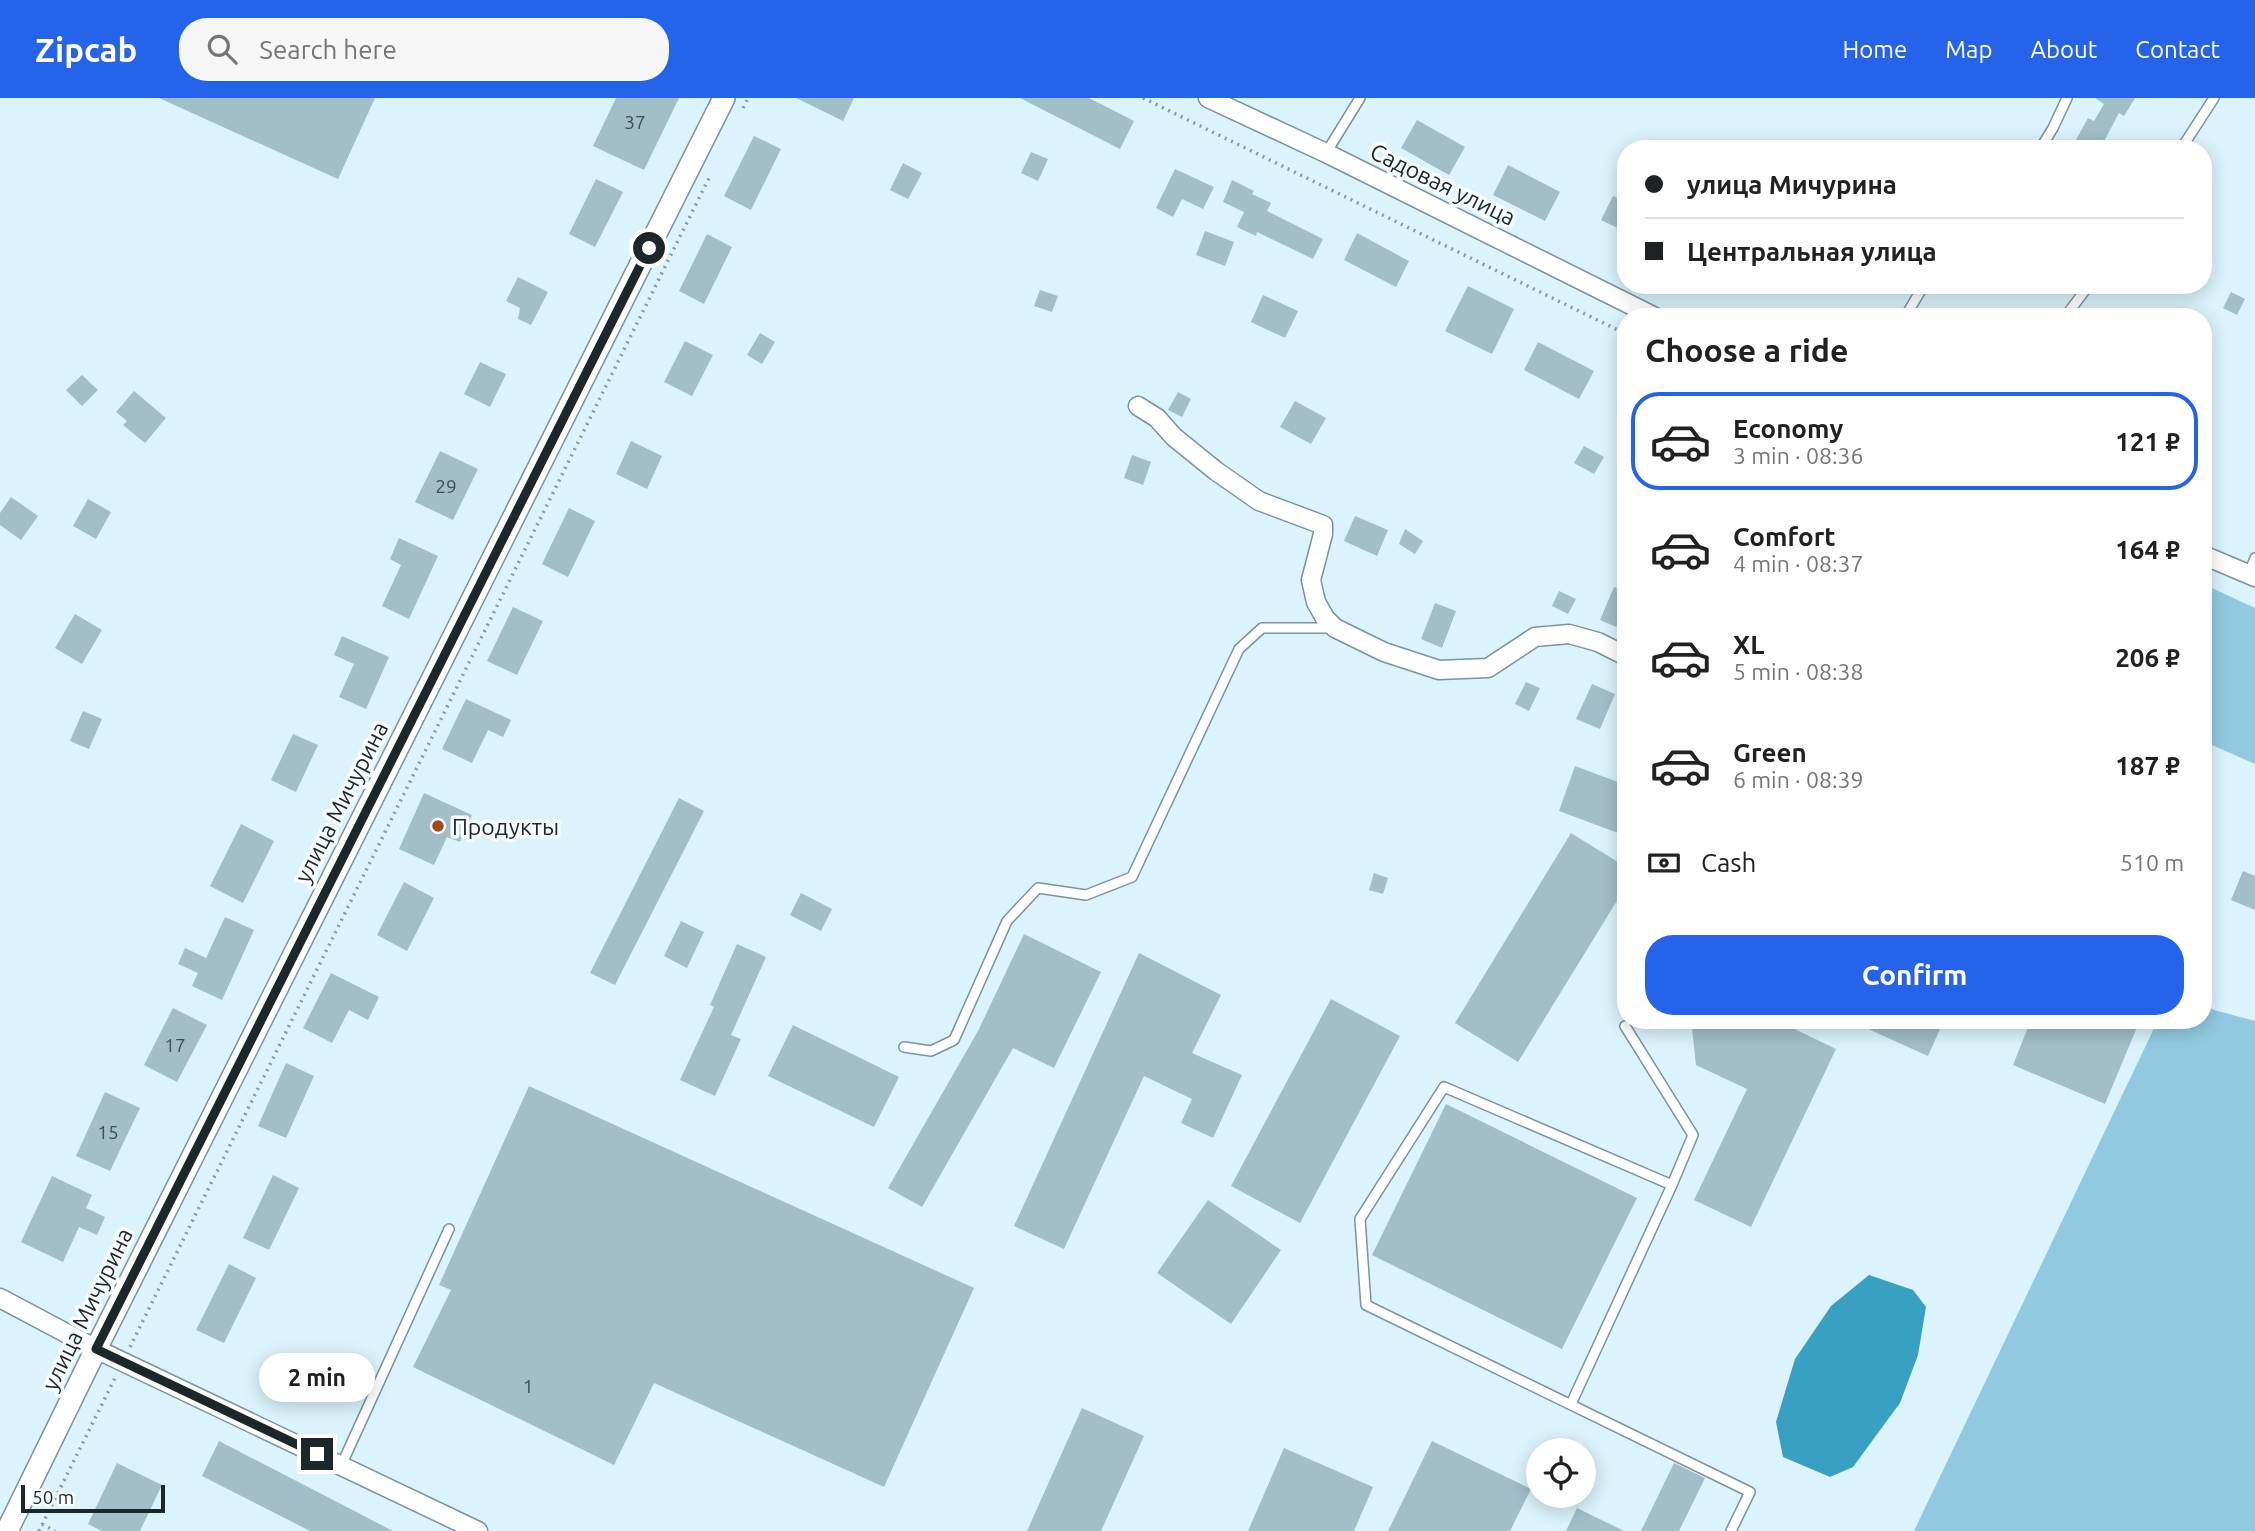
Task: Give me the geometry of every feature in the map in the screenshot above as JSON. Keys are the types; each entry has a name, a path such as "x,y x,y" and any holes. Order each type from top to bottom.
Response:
{"street":[{"name":"улица Мичурина","path":"7,1531 724,98"},
{"name":"Садовая улица","path":"1208,98 1326,153 1637,308"},
{"path":"1138,406 1157,418 1174,437 1216,471 1259,501 1323,525 1311,580 1316,602 1325,618 1335,628 1384,652 1439,670 1488,668 1535,636 1569,634 1598,642 1617,652"},
{"path":"2212,558 2253,570"},
{"path":"0,1298 96,1349 478,1531"}],"lane":[{"path":"1326,153 1360,98"},
{"path":"2045,140 2067,98"},
{"path":"2187,140 2214,98"},
{"path":"904,1047 931,1051 954,1040 1007,921 1038,888 1086,895 1132,877 1239,649 1262,628 1335,628"},
{"path":"1571,1404 1693,1135 1627,1029"},
{"path":"1672,1185 1444,1087 1360,1219 1366,1304 1750,1492 1731,1531"},
{"path":"341,1466 449,1229"}],"path":[{"path":"742,110 748,98"},
{"path":"1143,98 1617,330"},
{"path":"39,1531 711,173"},
{"path":"42,1524 55,1531"}],"shaded area":[{"path":"2212,588 2255,608 2255,764 2212,745"},
{"path":"2212,1009 2255,1021 2255,1531 1914,1531 2154,1029 2212,1029"},
{"path":"1869,1275 1913,1290 1926,1307 1918,1355 1900,1403 1853,1467 1830,1477 1783,1457 1776,1422 1795,1359 1831,1306"}],"building":[{"path":"159,98 375,98 338,179"},
{"path":"616,98 679,98 644,170 593,146"},
{"path":"796,98 854,98 843,121"},
{"path":"1020,98 1089,98 1134,121 1120,149"},
{"path":"2095,98 2135,98 2124,116 2119,113 2105,140 2076,140 2088,118 2094,121 2104,104"},
{"path":"1417,120 1465,147 1449,175 1401,148"},
{"path":"754,136 781,149 751,210 724,196"},
{"path":"1031,152 1048,159 1038,181 1021,173"},
{"path":"903,163 922,173 908,199 890,190"},
{"path":"1508,165 1560,192 1545,221 1493,195"},
{"path":"1175,169 1214,187 1203,209 1182,199 1173,217 1156,208"},
{"path":"596,179 623,192 595,247 569,234"},
{"path":"1232,180 1271,203 1267,211 1323,239 1313,259 1257,232 1256,236 1237,227 1244,212 1223,202"},
{"path":"1613,196 1617,198 1617,228 1601,220"},
{"path":"1205,231 1234,242 1225,266 1196,255"},
{"path":"1357,233 1409,261 1396,287 1344,260"},
{"path":"707,234 732,247 704,304 679,291"},
{"path":"518,277 548,292 531,325 518,319 520,308 506,301"},
{"path":"1468,286 1514,309 1492,354 1445,331"},
{"path":"1040,290 1058,296 1052,312 1034,306"},
{"path":"2231,292 2245,299 2237,315 2223,308"},
{"path":"1263,295 1298,311 1285,338 1251,322"},
{"path":"760,333 775,342 762,364 747,355"},
{"path":"685,341 713,355 692,396 664,382"},
{"path":"1538,342 1594,371 1579,399 1524,370"},
{"path":"480,362 506,374 490,407 464,394"},
{"path":"82,375 98,390 82,406 66,390"},
{"path":"134,391 166,418 145,443 123,425 127,421 116,412"},
{"path":"1178,392 1191,399 1182,417 1168,410"},
{"path":"1295,401 1326,418 1311,444 1280,427"},
{"path":"631,441 662,456 647,489 616,474"},
{"path":"1584,446 1604,457 1594,474 1574,463"},
{"path":"440,451 478,469 453,520 415,502"},
{"path":"1132,455 1151,462 1143,485 1124,478"},
{"path":"11,497 38,516 21,540 0,525 0,513"},
{"path":"88,499 111,512 96,539 73,526"},
{"path":"569,508 595,521 568,577 542,564"},
{"path":"1355,516 1388,530 1377,556 1344,541"},
{"path":"1405,529 1423,541 1415,554 1399,544"},
{"path":"399,538 438,556 409,619 382,606 401,565 390,559"},
{"path":"1614,587 1617,588 1617,627 1600,620"},
{"path":"1559,591 1576,599 1568,614 1552,606"},
{"path":"1435,603 1456,611 1442,648 1421,639"},
{"path":"513,607 543,621 517,675 487,661"},
{"path":"75,614 102,630 82,664 55,648"},
{"path":"342,636 389,657 366,709 339,697 354,664 334,655"},
{"path":"1526,682 1540,688 1529,711 1515,704"},
{"path":"1592,684 1615,694 1600,729 1576,719"},
{"path":"466,699 511,720 503,737 488,730 472,763 442,749"},
{"path":"83,711 102,719 89,749 70,741"},
{"path":"293,734 318,745 296,792 271,780"},
{"path":"1575,766 1617,782 1617,833 1559,811"},
{"name":"Продукты","path":"424,793 472,815 460,842 447,837 434,865 399,849"},
{"path":"679,798 704,811 615,985 590,973"},
{"path":"241,824 274,841 243,903 210,886"},
{"path":"1571,833 1617,861 1617,901 1518,1062 1455,1023"},
{"path":"2243,871 2255,876 2255,910 2231,900"},
{"path":"1374,873 1388,878 1383,894 1369,890"},
{"path":"404,882 434,898 407,951 377,935"},
{"path":"801,893 832,909 821,931 790,915"},
{"path":"225,917 254,930 222,1000 192,986 198,973 178,964 185,948 206,958"},
{"path":"681,921 704,932 687,968 664,956"},
{"path":"1024,934 1101,972 1054,1068 1013,1048 922,1207 888,1188 978,1031"},
{"path":"737,944 766,957 731,1035 741,1039 715,1096 680,1080 714,1007 710,1005"},
{"path":"1139,953 1221,995 1192,1053 1242,1075 1213,1138 1181,1123 1192,1099 1144,1076 1064,1249 1014,1226"},
{"path":"331,973 379,997 368,1020 349,1010 332,1043 303,1028"},
{"path":"1331,999 1400,1036 1300,1223 1231,1186"},
{"path":"173,1008 207,1025 177,1082 144,1065"},
{"path":"793,1025 899,1077 874,1127 768,1076"},
{"path":"1692,1029 1795,1029 1836,1049 1751,1227 1694,1200 1747,1089 1696,1065"},
{"path":"1868,1029 1940,1029 1928,1056"},
{"path":"2027,1029 2136,1029 2105,1104 2013,1065"},
{"path":"286,1063 314,1076 286,1138 258,1126"},
{"path":"529,1086 974,1288 884,1487 654,1383 614,1465 413,1367 451,1290 439,1285"},
{"path":"105,1092 140,1108 110,1171 76,1156"},
{"path":"1446,1104 1637,1198 1562,1349 1372,1255"},
{"path":"273,1175 299,1188 269,1250 243,1238"},
{"path":"52,1176 92,1195 86,1208 105,1217 97,1235 79,1227 63,1262 21,1242"},
{"path":"1208,1200 1281,1250 1231,1324 1157,1273"},
{"path":"229,1264 256,1278 224,1343 196,1330"},
{"path":"1082,1408 1144,1436 1101,1531 1027,1531"},
{"path":"219,1441 393,1531 310,1531 202,1476"},
{"path":"1432,1441 1526,1487 1526,1499 1510,1531 1388,1531"},
{"path":"1284,1448 1373,1487 1354,1531 1248,1531"},
{"path":"117,1463 162,1485 140,1531 102,1531 88,1524"},
{"path":"1674,1463 1705,1478 1679,1531 1641,1531"},
{"path":"1577,1508 1624,1531 1566,1531"}],"place":[{"name":"Продукты","path":"438,826"}],"route":[{"path":"317,1454 96,1349 649,248"}]}
